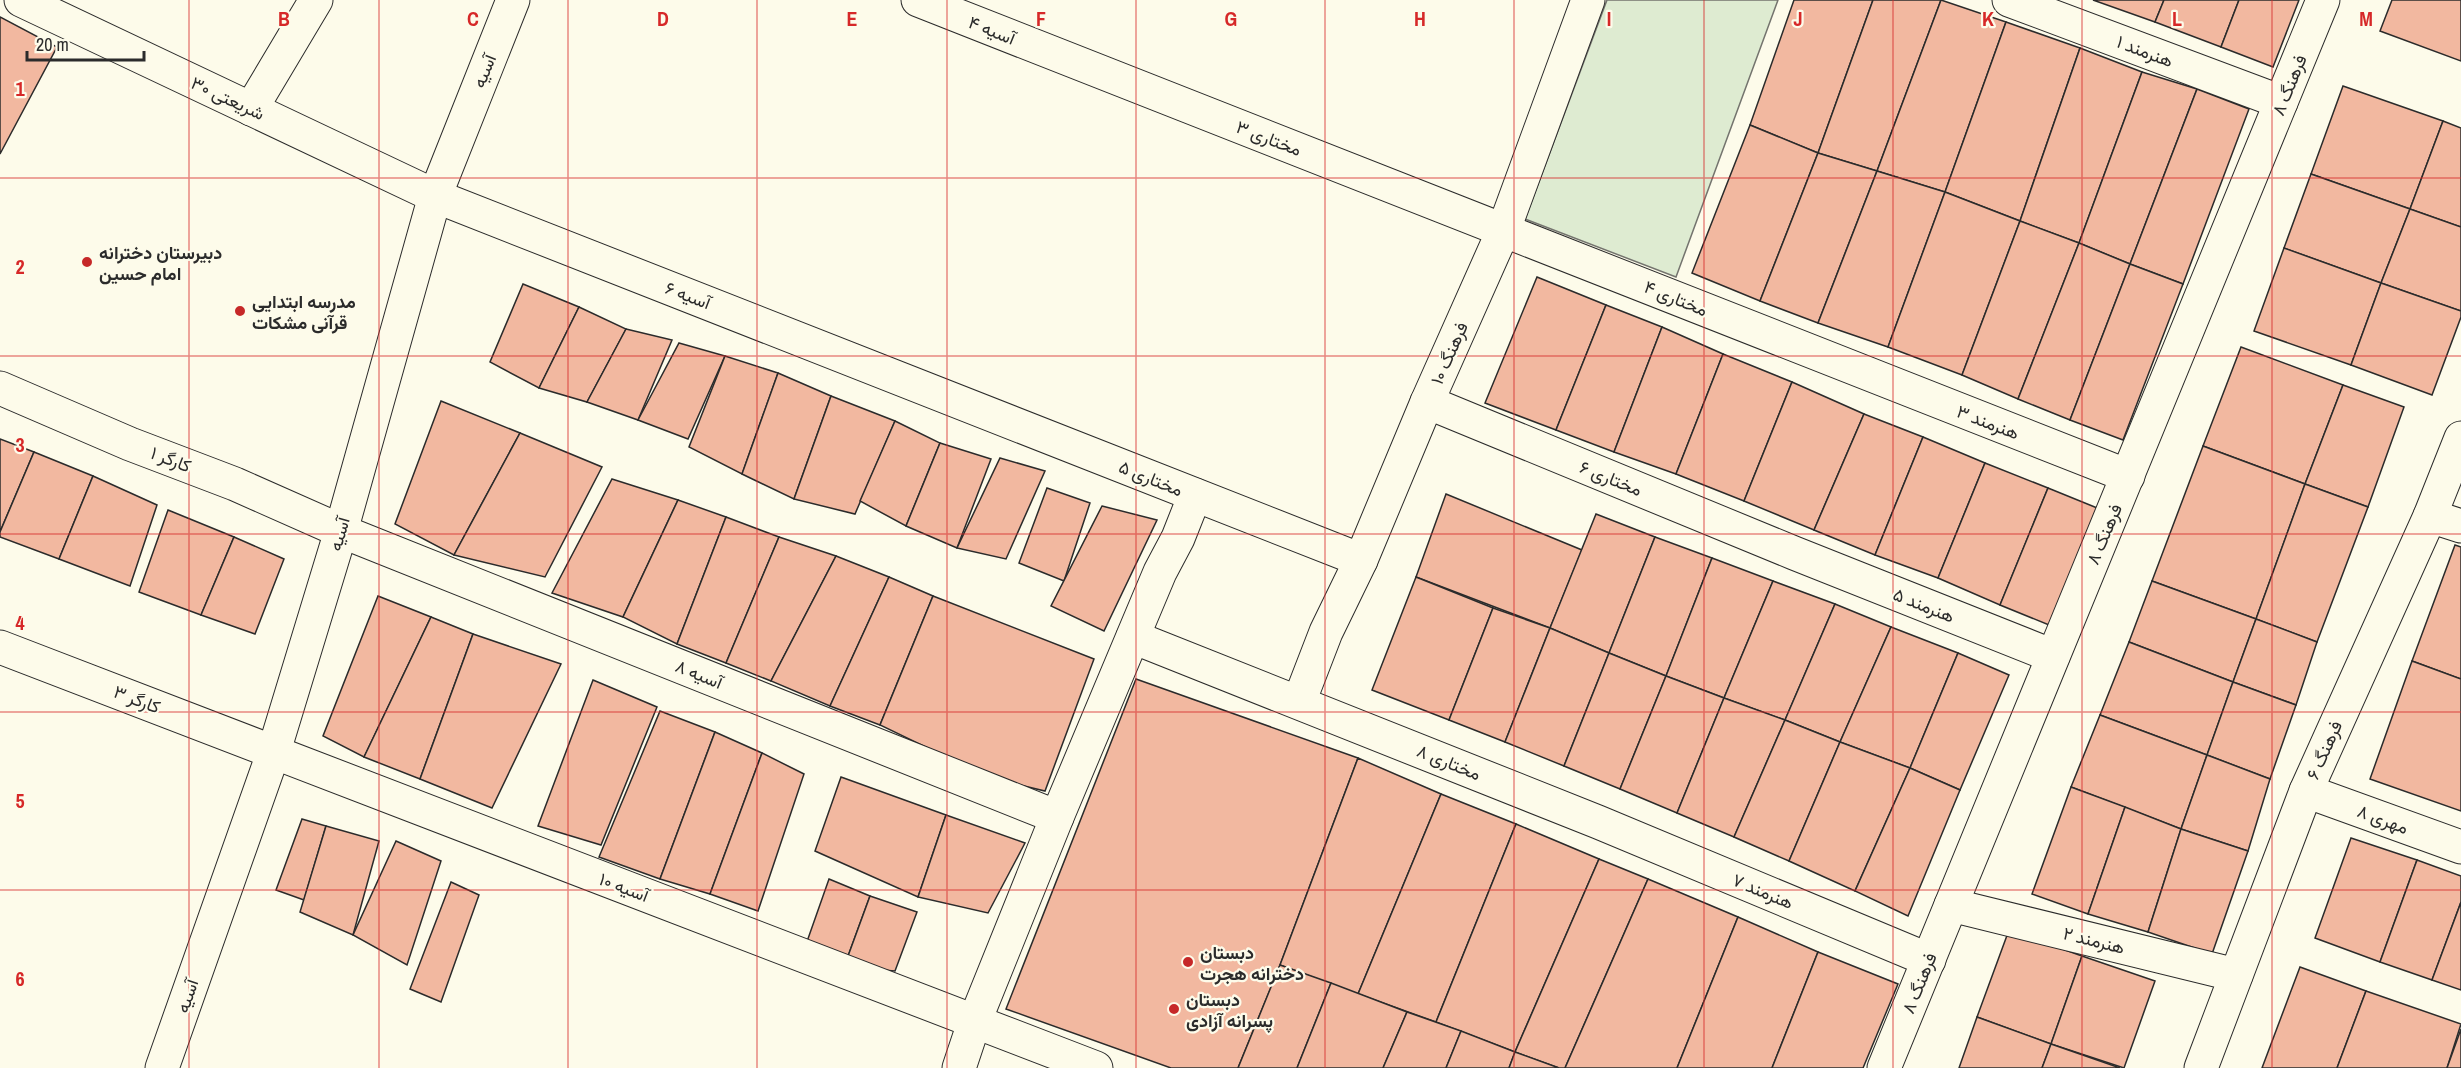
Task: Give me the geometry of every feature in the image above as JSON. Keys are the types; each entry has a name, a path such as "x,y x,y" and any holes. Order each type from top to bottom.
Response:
{"street":[{"name":"شریعتی ۳۰","path":"21,0 435,196"},
{"path":"251,109 316,0"},
{"name":"آسیه","path":"162,1068 274,751 341,531 435,196 513,0"},
{"name":"آسیه ۴","path":"918,0 1034,46"},
{"name":"فرهنگ ۱۰","path":"1299,702 1326,633 1361,560 1427,402 1504,229 1588,0"},
{"name":"هنرمند ۱","path":"2009,0 2281,102"},
{"name":"فرهنگ ۸","path":"1884,1068 2323,0"},
{"name":"مختاری ۳","path":"1034,46 1504,229"},
{"name":"آسیه ۶","path":"435,196 941,395"},
{"name":"مختاری ۴","path":"1504,229 1848,367"},
{"name":"هنرمند ۳","path":"1848,367 2128,476"},
{"name":"کارگر ۱","path":"0,388 130,444 234,484 341,531"},
{"name":"مختاری ۵","path":"941,395 1361,560"},
{"name":"مختاری ۶","path":"1427,402 1794,554"},
{"name":"فرهنگ ۶","path":"2201,1068 2306,791 2430,516 2461,438"},
{"path":"959,1068 974,1023 1057,817 1132,637 1195,495"},
{"path":"2430,516 2461,526"},
{"name":"آسیه ۸","path":"341,531 1057,817"},
{"name":"هنرمند ۵","path":"1794,554 2053,656"},
{"name":"مختاری ۸","path":"1132,637 1598,822"},
{"name":"کارگر ۳","path":"0,647 274,751"},
{"name":"آسیه ۱۰","path":"274,751 974,1023 1096,1068"},
{"name":"مهری ۸","path":"2306,791 2461,847"},
{"name":"هنرمند ۷","path":"1598,822 1929,960"},
{"name":"هنرمند ۲","path":"1951,905 2236,975"}],"green space":[{"path":"1607,0 1778,0 1676,277 1525,219"}],"building":[{"path":"1794,0 1873,0 1818,153 1750,125"},
{"path":"1873,0 1941,0 1877,171 1818,153"},
{"path":"1941,0 2006,22 1945,192 1877,171"},
{"path":"2093,0 2164,0 2155,22"},
{"path":"2164,0 2239,0 2221,47 2155,22"},
{"path":"2239,0 2299,0 2273,67 2221,47"},
{"path":"2392,0 2461,0 2461,61 2380,31"},
{"path":"0,17 57,47 0,154"},
{"path":"2006,22 2080,48 2020,221 1945,192"},
{"path":"2080,48 2142,72 2079,243 2020,221"},
{"path":"2142,72 2197,89 2130,264 2079,243"},
{"path":"2343,86 2443,121 2410,209 2311,174"},
{"path":"2197,89 2249,109 2183,284 2130,264"},
{"path":"2443,121 2461,128 2461,227 2410,209"},
{"path":"1750,125 1818,153 1760,301 1692,273"},
{"path":"1818,153 1877,171 1818,323 1760,301"},
{"path":"1877,171 1945,192 1888,347 1818,323"},
{"path":"2311,174 2410,209 2381,283 2284,248"},
{"path":"1945,192 2020,221 1962,375 1888,347"},
{"path":"2410,209 2461,227 2461,311 2381,283"},
{"path":"2020,221 2079,243 2018,399 1962,375"},
{"path":"2079,243 2130,264 2070,420 2018,399"},
{"path":"2284,248 2381,283 2351,365 2254,331"},
{"path":"2130,264 2183,284 2123,440 2070,420"},
{"path":"1537,277 1606,305 1556,430 1485,403"},
{"path":"2381,283 2461,311 2461,317 2432,395 2351,365"},
{"path":"523,284 579,307 539,388 490,362"},
{"path":"1606,305 1662,327 1614,452 1556,430"},
{"path":"579,307 626,329 587,402 539,388"},
{"path":"1662,327 1723,354 1676,474 1614,452"},
{"path":"626,329 672,340 638,420 587,402"},
{"path":"679,343 725,356 688,439 638,420"},
{"path":"2241,347 2343,385 2305,484 2203,446"},
{"path":"1723,354 1792,382 1744,501 1676,474"},
{"path":"725,356 778,373 742,474 689,447"},
{"path":"778,373 831,396 794,499 742,474"},
{"path":"1792,382 1864,414 1814,530 1744,501"},
{"path":"2343,385 2404,407 2368,507 2305,484"},
{"path":"831,396 895,421 855,514 794,499"},
{"path":"441,401 520,433 454,555 395,524"},
{"path":"1864,414 1923,437 1875,555 1814,530"},
{"path":"895,421 940,443 906,526 860,501"},
{"path":"520,433 602,467 545,577 454,555"},
{"path":"1923,437 1985,463 1938,578 1875,555"},
{"path":"0,439 34,452 0,532"},
{"path":"940,443 991,459 957,548 906,526"},
{"path":"2203,446 2305,484 2256,619 2152,581"},
{"path":"34,452 93,476 59,559 0,537 0,532"},
{"path":"1000,458 1045,471 1006,559 957,548"},
{"path":"1985,463 2048,488 2000,605 1938,578"},
{"path":"93,476 157,505 130,586 59,559"},
{"path":"612,479 678,500 623,617 552,593"},
{"path":"2305,484 2368,507 2317,642 2256,619"},
{"path":"1047,488 1090,503 1064,581 1019,563"},
{"path":"2048,488 2102,510 2054,627 2000,605"},
{"path":"1446,494 1582,550 1550,628 1416,577"},
{"path":"678,500 726,517 677,644 623,617"},
{"path":"1102,506 1157,520 1104,631 1051,606"},
{"path":"168,510 234,537 201,615 139,592"},
{"path":"1596,514 1655,537 1609,653 1550,628"},
{"path":"726,517 779,537 726,663 677,644"},
{"path":"234,537 284,559 255,634 201,615"},
{"path":"779,537 836,556 771,681 726,663"},
{"path":"1655,537 1712,558 1666,676 1609,653"},
{"path":"2455,545 2461,547 2461,679 2412,661"},
{"path":"836,556 889,577 830,706 771,681"},
{"path":"1712,558 1773,581 1724,698 1666,676"},
{"path":"889,577 933,596 880,725 830,706"},
{"path":"1416,577 1493,608 1449,720 1372,690"},
{"path":"1773,581 1835,604 1785,720 1724,698"},
{"path":"2152,581 2256,619 2233,682 2129,642"},
{"path":"378,596 431,617 364,757 323,736"},
{"path":"933,596 1094,659 1045,791 990,778 880,725"},
{"path":"1835,604 1891,627 1840,742 1785,720"},
{"path":"1493,608 1550,628 1505,742 1449,720"},
{"path":"431,617 473,634 420,779 364,757"},
{"path":"2256,619 2317,642 2296,705 2233,682"},
{"path":"1891,627 1958,653 1910,768 1840,742"},
{"path":"1550,628 1609,653 1564,766 1505,742"},
{"path":"473,634 561,664 492,808 420,779"},
{"path":"2129,642 2233,682 2207,755 2100,715"},
{"path":"1609,653 1666,676 1620,789 1564,766"},
{"path":"1958,653 2009,675 1960,790 1910,768"},
{"path":"2412,661 2461,679 2461,811 2370,779"},
{"path":"1666,676 1724,698 1677,813 1620,789"},
{"path":"1136,679 1358,758 1280,965 1238,1068 1171,1068 1006,1009"},
{"path":"593,680 657,707 601,845 538,826"},
{"path":"2233,682 2296,705 2270,779 2207,755"},
{"path":"1724,698 1785,720 1734,837 1677,813"},
{"path":"660,711 715,732 660,879 599,857"},
{"path":"2100,715 2207,755 2181,829 2071,787"},
{"path":"1785,720 1840,742 1789,861 1734,837"},
{"path":"715,732 762,753 710,894 660,879"},
{"path":"1840,742 1910,768 1855,891 1789,861"},
{"path":"762,753 804,774 758,911 710,894"},
{"path":"2207,755 2270,779 2248,851 2181,829"},
{"path":"1358,758 1441,794 1358,994 1280,965"},
{"path":"1910,768 1960,790 1908,916 1855,891"},
{"path":"841,777 946,815 918,897 815,851"},
{"path":"2071,787 2125,807 2088,914 2032,894"},
{"path":"1441,794 1516,824 1436,1022 1358,994"},
{"path":"2125,807 2181,829 2148,932 2088,914"},
{"path":"946,815 1025,843 988,913 918,897"},
{"path":"302,819 326,826 304,900 276,890"},
{"path":"1516,824 1599,859 1515,1052 1436,1022"},
{"path":"326,826 379,841 353,935 300,912"},
{"path":"2181,829 2248,851 2212,954 2148,932"},
{"path":"2351,838 2417,860 2380,962 2315,938"},
{"path":"396,841 441,861 407,965 353,935"},
{"path":"1599,859 1648,879 1565,1068 1559,1068 1515,1052"},
{"path":"2417,860 2461,876 2461,902 2432,980 2380,962"},
{"path":"829,879 870,896 844,967 804,950"},
{"path":"1648,879 1738,917 1677,1068 1565,1068"},
{"path":"451,882 479,895 441,1002 410,989"},
{"path":"870,896 917,912 895,971 844,967"},
{"path":"2461,902 2461,990 2432,980"},
{"path":"1738,917 1818,952 1772,1068 1677,1068"},
{"path":"2009,930 2082,956 2051,1044 1977,1017"},
{"path":"1818,952 1898,984 1863,1068 1772,1068"},
{"path":"2082,956 2155,981 2124,1068 2051,1044"},
{"path":"1280,965 1331,983 1297,1068 1238,1068"},
{"path":"2300,967 2366,991 2337,1068 2262,1068"},
{"path":"1331,983 1407,1012 1383,1068 1297,1068"},
{"path":"2366,991 2461,1024 2447,1068 2337,1068"},
{"path":"1407,1012 1461,1031 1446,1068 1383,1068"},
{"path":"1977,1017 2051,1044 2042,1068 1959,1068"},
{"path":"2461,1029 2461,1068 2447,1068"},
{"path":"1461,1031 1515,1052 1509,1068 1446,1068"},
{"path":"2051,1044 2120,1068 2042,1068"},
{"path":"1515,1052 1559,1068 1509,1068"}],"place":[{"name":"دبیرستان دخترانه امام حسین","path":"87,262"},
{"name":"مدرسه ابتدایی قرآنی مشکات","path":"240,311"},
{"name":"دبستان دخترانه هجرت","path":"1188,962"},
{"name":"دبستان پسرانه آزادی","path":"1174,1009"}]}
